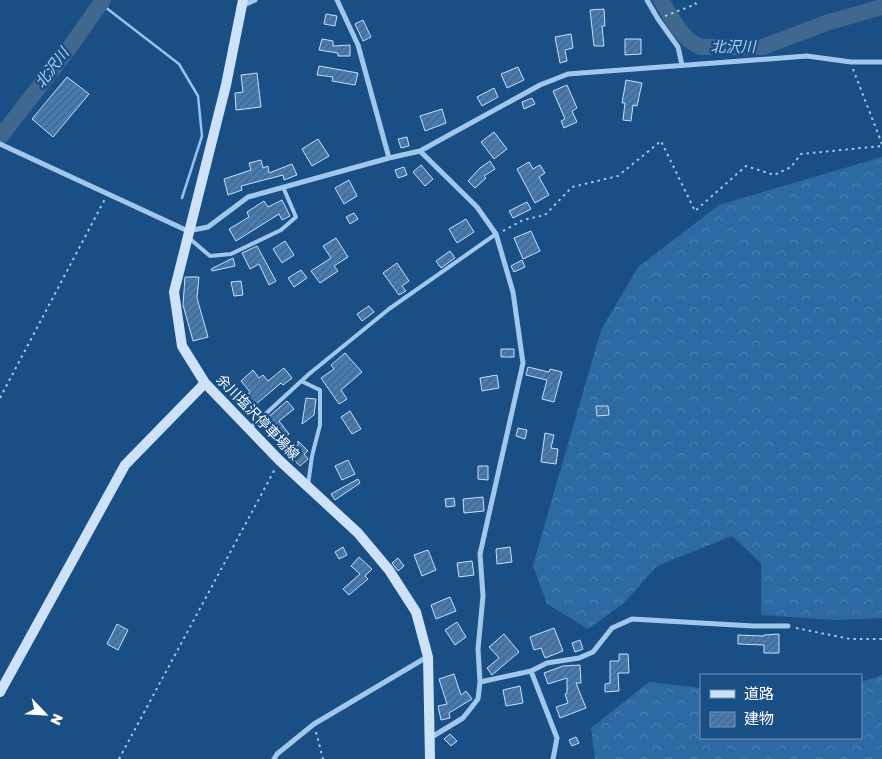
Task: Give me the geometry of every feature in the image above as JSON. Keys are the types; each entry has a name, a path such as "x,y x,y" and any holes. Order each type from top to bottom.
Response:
{"main road":[{"name":"余川塩沢停車場線","path":"242,3 226,85 174,292 182,346 205,384 279,460 358,533 389,570 416,612 428,657 430,759"},
{"path":"0,692 124,464 205,384"}],"street":[{"path":"242,3 255,0"},
{"path":"337,0 358,46 389,158"},
{"path":"647,0 678,47 682,65"},
{"path":"3,145 188,234 208,227 248,197 420,151 540,84 568,74 807,56 850,62 882,62"},
{"path":"420,151 477,207 496,234 514,292 523,363 480,554 483,596 478,648 480,682 478,699 463,718 430,738"},
{"path":"480,682 531,671 547,663 579,658 593,652 612,628 632,619 753,626 788,626"},
{"path":"274,759 276,754 314,724 428,657"},
{"path":"531,671 557,738 553,759"}],"lane":[{"path":"188,234 210,256 231,254 281,230 296,217 283,187"},
{"path":"249,429 301,381 388,309 496,234"},
{"path":"301,381 320,390 320,425 312,456 308,487"}],"path":[{"path":"658,19 696,4 693,0"},
{"path":"496,234 524,220 545,215 572,187 618,176 661,141 696,211 746,166 774,175 791,167 801,154 882,145 850,62"},
{"path":"0,398 108,194"},
{"path":"119,759 279,460"},
{"path":"788,626 850,640 882,639"},
{"path":"314,724 323,759"}],"green space":[{"path":"882,157 882,618 835,620 761,615 761,563 732,536 657,566 624,603 588,629 547,604 533,565 601,330 638,267 719,205"},
{"path":"882,675 882,759 595,759 591,728 649,682 700,688 700,739 862,739 862,682"}],"building":[{"path":"604,9 605,26 602,26 604,46 594,46 590,10"},
{"path":"326,14 337,16 335,26 324,24"},
{"path":"363,20 371,37 363,41 355,24"},
{"path":"571,34 573,48 565,50 567,61 560,63 555,37"},
{"path":"322,39 333,41 333,46 350,45 350,56 338,56 338,53 319,50"},
{"path":"625,39 641,39 641,54 625,55"},
{"path":"319,66 358,73 355,85 332,81 333,77 317,75"},
{"path":"518,67 524,80 507,88 501,74"},
{"path":"257,73 261,107 236,110 235,93 243,92 241,75"},
{"path":"67,77 89,94 53,137 32,119"},
{"path":"626,80 642,83 637,106 633,105 631,121 623,120 625,103 622,103"},
{"path":"567,85 577,108 572,111 577,122 564,128 561,121 565,119 553,91"},
{"path":"494,88 498,97 482,106 477,97"},
{"path":"532,98 535,104 524,109 522,102"},
{"path":"442,109 446,123 425,131 420,116"},
{"path":"494,132 507,149 494,159 481,142"},
{"path":"407,137 409,146 401,148 398,139"},
{"path":"318,139 329,156 312,166 302,149"},
{"path":"261,160 263,168 268,166 269,173 292,164 297,175 284,180 283,175 241,186 242,190 228,195 224,179 251,170 249,163"},
{"path":"490,161 495,169 484,176 486,178 475,188 468,181 480,168"},
{"path":"529,162 533,169 540,165 545,173 539,177 549,195 535,203 517,169"},
{"path":"421,165 433,179 425,186 413,172"},
{"path":"404,167 407,175 398,178 395,170"},
{"path":"349,180 357,196 344,204 335,188"},
{"path":"282,200 290,216 282,220 279,214 236,241 229,229 249,217 247,212 264,201 268,207"},
{"path":"527,202 531,209 513,218 509,211"},
{"path":"354,213 358,219 350,224 346,217"},
{"path":"466,219 474,232 457,243 449,229"},
{"path":"531,231 540,251 523,259 514,238"},
{"path":"336,238 348,257 334,266 338,271 320,283 311,271 331,258 323,246"},
{"path":"285,241 294,255 282,263 273,249"},
{"path":"257,246 276,281 269,285 259,264 250,269 242,253"},
{"path":"450,251 455,258 441,268 436,261"},
{"path":"233,258 235,266 212,271 211,269"},
{"path":"522,260 525,267 514,272 511,266"},
{"path":"397,263 409,281 402,286 406,291 399,295 383,273"},
{"path":"301,270 307,278 294,287 288,278"},
{"path":"185,277 199,277 197,298 208,337 193,341 183,305"},
{"path":"241,281 243,295 234,296 231,282"},
{"path":"369,306 374,312 362,321 357,314"},
{"path":"501,349 514,349 514,357 501,357"},
{"path":"345,353 362,372 341,390 347,399 339,404 321,378 334,369 331,365"},
{"path":"528,367 549,372 550,369 562,372 554,402 542,399 547,380 526,375"},
{"path":"284,368 292,378 283,385 281,383 255,405 247,395 250,392 241,381 253,370 259,378 263,375 268,381"},
{"path":"497,375 499,388 482,391 480,378"},
{"path":"306,398 316,399 314,415 302,424"},
{"path":"287,401 294,409 279,421 289,434 282,440 266,419"},
{"path":"596,406 608,406 609,415 597,416"},
{"path":"350,411 361,429 352,434 341,417"},
{"path":"518,428 527,430 525,439 516,436"},
{"path":"545,433 554,435 551,448 558,449 556,464 541,462"},
{"path":"298,441 308,451 304,454 308,459 300,466 288,454 298,445"},
{"path":"348,460 355,474 342,480 335,466"},
{"path":"478,466 488,466 488,480 478,479"},
{"path":"358,479 360,483 335,500 331,494"},
{"path":"483,497 484,511 464,513 463,499"},
{"path":"454,498 455,506 446,507 445,499"},
{"path":"343,547 347,555 339,559 335,552"},
{"path":"510,547 512,562 497,564 496,549"},
{"path":"428,550 436,570 422,576 414,555"},
{"path":"359,557 372,569 365,576 368,579 349,595 343,589 360,574 351,566"},
{"path":"398,558 404,566 398,571 392,563"},
{"path":"472,561 474,575 459,577 457,563"},
{"path":"450,597 456,611 436,619 431,605"},
{"path":"457,622 466,637 455,645 445,630"},
{"path":"117,624 128,630 118,650 107,644"},
{"path":"554,628 563,651 545,658 541,648 534,650 530,637"},
{"path":"504,634 519,652 492,675 487,668 499,658 489,647"},
{"path":"779,634 779,653 764,653 764,645 738,644 738,635 764,636"},
{"path":"580,640 583,649 575,652 572,643"},
{"path":"619,654 628,654 629,673 618,673 619,691 605,692 605,684 610,683 610,661 619,661"},
{"path":"580,665 581,683 576,683 586,708 560,718 556,707 568,703 565,694 567,693 567,678 548,684 544,673 563,666"},
{"path":"454,674 461,695 466,691 472,699 449,713 450,718 441,720 438,706 447,704 439,679"},
{"path":"520,686 523,703 506,706 503,690"},
{"path":"450,734 457,741 451,746 444,739"},
{"path":"576,737 579,743 572,746 569,740"}],"waterway":[{"path":"96,0 179,64 198,96 202,136 182,198"},
{"name":"北沢川","path":"0,137 67,51 103,0"},
{"name":"北沢川","path":"661,0 683,34 694,44 701,47 763,47 826,23 882,7"}]}
